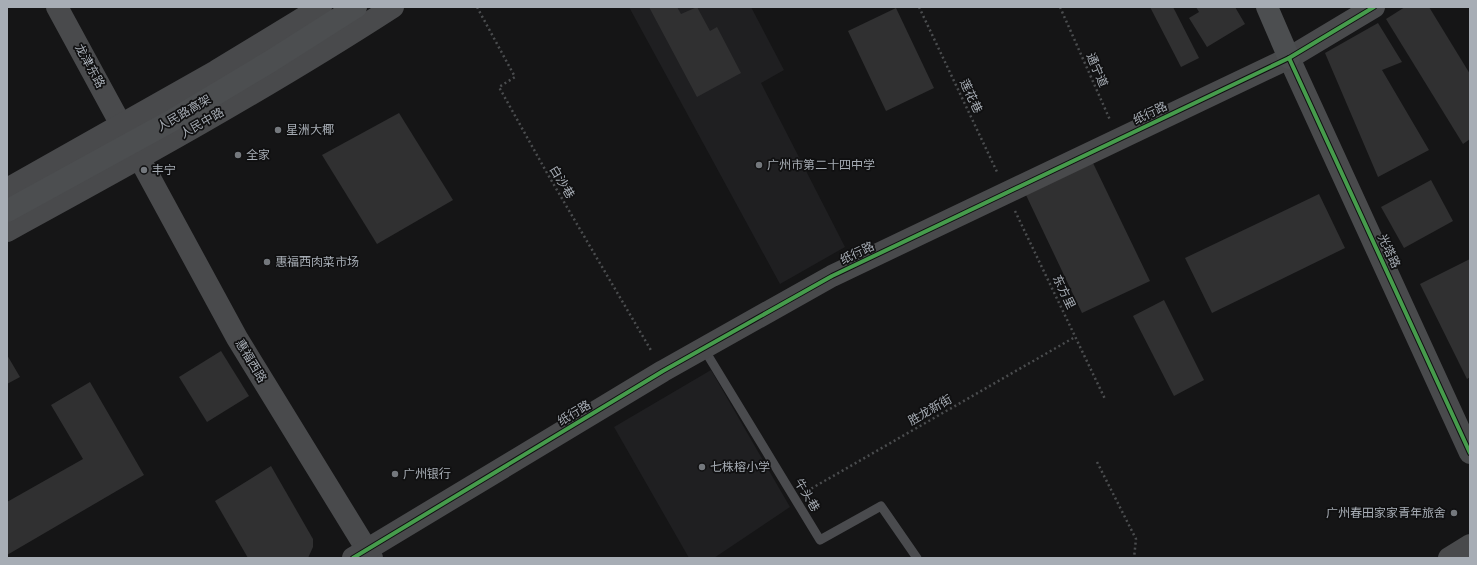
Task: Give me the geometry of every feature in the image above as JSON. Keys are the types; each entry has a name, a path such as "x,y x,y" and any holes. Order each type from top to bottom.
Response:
{"main road":[{"name":"人民路高架","path":"7,211 171,121 272,61 356,7"},
{"path":"1267,7 1289,58"}],"street":[{"name":"龙津东路","path":"57,7 140,158"},
{"path":"7,189 216,71 321,7"},
{"name":"人民中路","path":"7,231 140,158 294,70 393,7"},
{"name":"纸行路","path":"364,555 663,371 832,276 1289,58 1374,7"},
{"name":"光塔路","path":"1289,58 1470,453"},
{"name":"惠福西路","path":"140,158 237,338 364,555"},
{"path":"1449,558 1470,545"}],"lane":[{"name":"牛头巷","path":"704,349 820,540 881,506 917,558"}],"path":[{"path":"1097,462 1136,539 1134,558"}],"shaded area":[{"name":"广州市第二十四中学","path":"629,7 751,7 784,70 761,83 845,247 780,284"},
{"name":"七株榕小学","path":"711,370 790,507 714,558 689,558 614,427"}],"building":[{"path":"649,7 677,7 681,14 697,7 710,31 717,27 741,73 697,97"},
{"path":"1150,7 1173,7 1199,58 1181,67"},
{"path":"1196,7 1235,7 1245,24 1207,47 1189,18 1199,12"},
{"path":"1405,7 1429,7 1470,74 1470,139 1463,144 1386,19"},
{"path":"896,8 934,88 886,111 848,31"},
{"path":"1378,23 1402,62 1382,70 1429,150 1378,177 1325,53"},
{"path":"399,113 453,200 377,244 322,155"},
{"path":"1093,163 1150,281 1082,313 1026,195"},
{"path":"1431,180 1453,221 1404,248 1381,207"},
{"path":"1319,194 1345,248 1212,313 1185,258"},
{"path":"1470,259 1470,377 1467,379 1420,284"},
{"path":"1164,300 1204,380 1174,396 1133,316"},
{"path":"221,351 249,396 207,422 179,377"},
{"path":"7,355 20,377 7,384"},
{"path":"90,382 144,475 7,555 7,502 83,459 51,405"},
{"path":"271,466 313,539 313,547 308,558 248,558 215,501"}],"cycle path":[{"path":"353,558 663,371 832,276 1289,58 1374,7"},
{"path":"1289,58 1470,453"}],"place":[{"name":"星洲大椰","path":"278,130"},
{"name":"全家","path":"238,155"},
{"name":"广州市第二十四中学","path":"759,165"},
{"name":"丰宁","path":"144,170"},
{"name":"惠福西肉菜市场","path":"267,262"},
{"name":"七株榕小学","path":"702,467"},
{"name":"广州银行","path":"395,474"},
{"name":"广州春田家家青年旅舍","path":"1454,513"}]}
